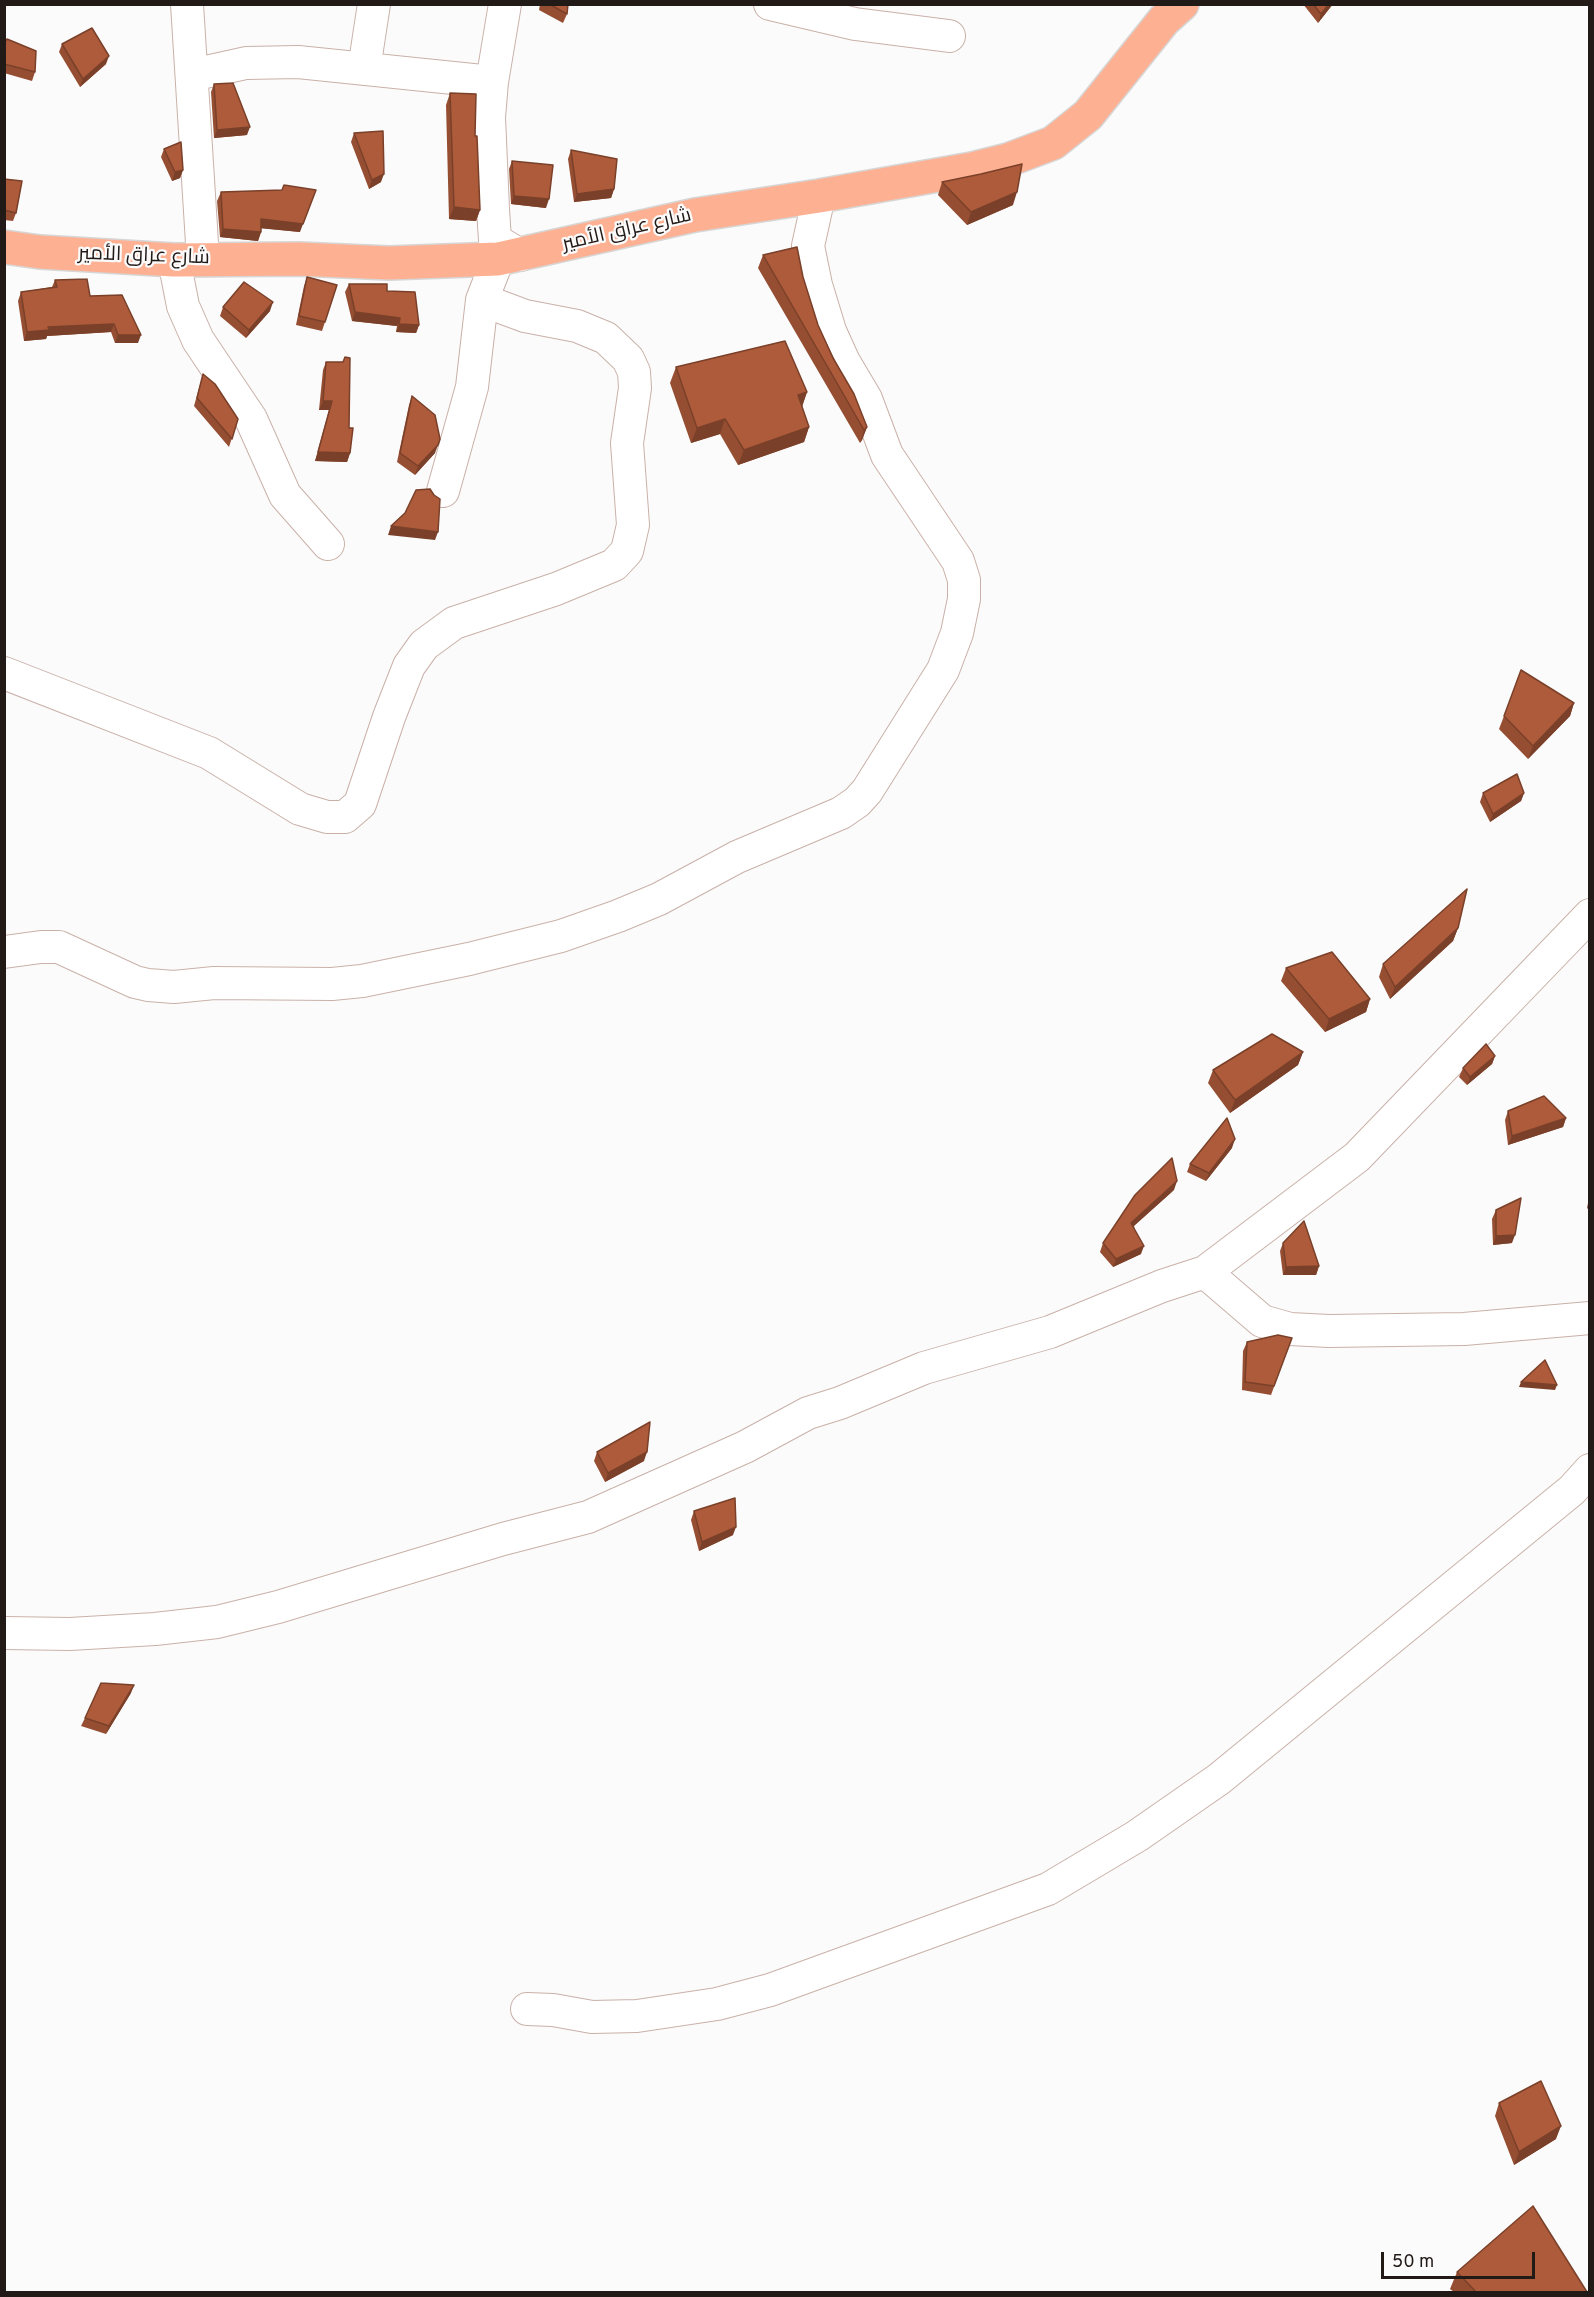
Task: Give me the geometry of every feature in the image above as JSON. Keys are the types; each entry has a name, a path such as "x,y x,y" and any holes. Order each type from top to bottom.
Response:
{"main road":[{"name":"شارع عراق الأمير","path":"4,247 51,253 189,260 299,259 390,263 509,257 695,215 972,169 1008,160 1053,143 1088,115 1164,20 1182,4"}],"street":[{"path":"187,4 192,75 189,260 183,306 194,332 226,385 251,419 285,495 328,544"},
{"path":"364,69 374,4"},
{"path":"443,491 472,387 482,300 509,257 495,240 490,159 492,82 505,4"},
{"path":"770,4 855,24 949,36"},
{"path":"192,75 246,63 268,61 330,64 492,82"},
{"path":"4,952 59,947 135,982 148,985 174,987 214,982 332,984 362,981 469,959 561,936 618,916 659,899 737,857 842,813 857,802 867,791 943,670 957,633 964,599 964,580 958,561 887,454 866,399 844,362 830,331 816,285 808,246 819,196"},
{"path":"4,673 209,753 300,809 327,817 345,817 360,804 385,728 409,666 424,645 454,622 556,589 614,566 627,551 633,525 627,443 634,388 634,372 628,359 606,338 578,326 525,316 482,300"},
{"path":"4,1633 70,1634 155,1629 217,1622 279,1607 502,1539 588,1517 745,1447 808,1413 840,1403 924,1368 1050,1332 1162,1286 1205,1272 1357,1157 1590,915"},
{"path":"1205,1272 1262,1321 1290,1329 1329,1331 1464,1329 1590,1318"},
{"path":"527,2009 553,2010 592,2017 637,2016 717,2004 770,1990 1048,1889 1137,1836 1219,1779 1572,1490 1590,1470"}],"building":[{"path":"549,4 568,4 567,14"},
{"path":"1313,4 1329,4 1321,14"},
{"path":"92,28 109,56 83,79 62,44"},
{"path":"7,39 36,51 35,72 4,64 4,43"},
{"path":"233,83 250,127 217,130 214,84"},
{"path":"450,93 476,94 475,136 477,136 480,210 454,207"},
{"path":"383,131 384,174 372,180 354,133"},
{"path":"181,142 183,170 175,172 164,149"},
{"path":"571,150 617,159 614,189 577,194"},
{"path":"512,161 553,165 549,199 514,196"},
{"path":"1022,164 1017,192 971,212 942,182 981,174"},
{"path":"4,179 22,181 16,213 4,210"},
{"path":"284,185 316,190 303,224 261,219 261,232 223,229 221,192 282,190"},
{"path":"797,247 803,277 818,325 833,358 854,394 867,427 864,430 763,255"},
{"path":"307,277 337,285 325,322 299,316"},
{"path":"87,279 90,296 122,295 141,335 118,335 114,324 48,327 49,330 27,332 21,292 57,287 55,280"},
{"path":"244,282 273,302 249,330 223,307"},
{"path":"349,284 387,284 387,291 415,292 419,325 399,324 400,318 355,312"},
{"path":"785,341 807,392 798,395 809,427 744,450 725,419 697,428 676,367"},
{"path":"345,357 350,358 349,428 353,428 350,453 318,452 332,401 323,401 326,362 343,362"},
{"path":"203,374 215,384 238,419 232,439 197,398"},
{"path":"412,396 435,415 440,439 438,445 418,466 400,453"},
{"path":"430,489 440,499 438,532 391,526 405,513 416,490"},
{"path":"1521,670 1574,703 1533,746 1504,716"},
{"path":"1517,774 1524,793 1493,814 1483,793"},
{"path":"1467,889 1458,928 1395,987 1383,964"},
{"path":"1332,952 1370,999 1329,1019 1286,968"},
{"path":"1272,1034 1303,1052 1235,1100 1213,1070"},
{"path":"1486,1044 1495,1056 1470,1077 1463,1068"},
{"path":"1544,1096 1566,1118 1512,1136 1508,1111"},
{"path":"1227,1118 1235,1139 1209,1173 1190,1164"},
{"path":"1172,1158 1177,1181 1131,1223 1144,1246 1116,1259 1103,1243 1135,1195"},
{"path":"1521,1198 1515,1235 1496,1236 1496,1210"},
{"path":"1304,1221 1319,1266 1286,1267 1283,1243"},
{"path":"1278,1335 1292,1338 1274,1386 1245,1382 1247,1342"},
{"path":"1545,1360 1557,1385 1521,1382"},
{"path":"650,1422 647,1452 608,1473 597,1452"},
{"path":"735,1498 736,1527 702,1542 694,1511"},
{"path":"101,1683 134,1685 109,1726 85,1718"},
{"path":"1541,2081 1561,2126 1519,2152 1499,2103"},
{"path":"1533,2206 1587,2292 1476,2292 1457,2272"}]}
